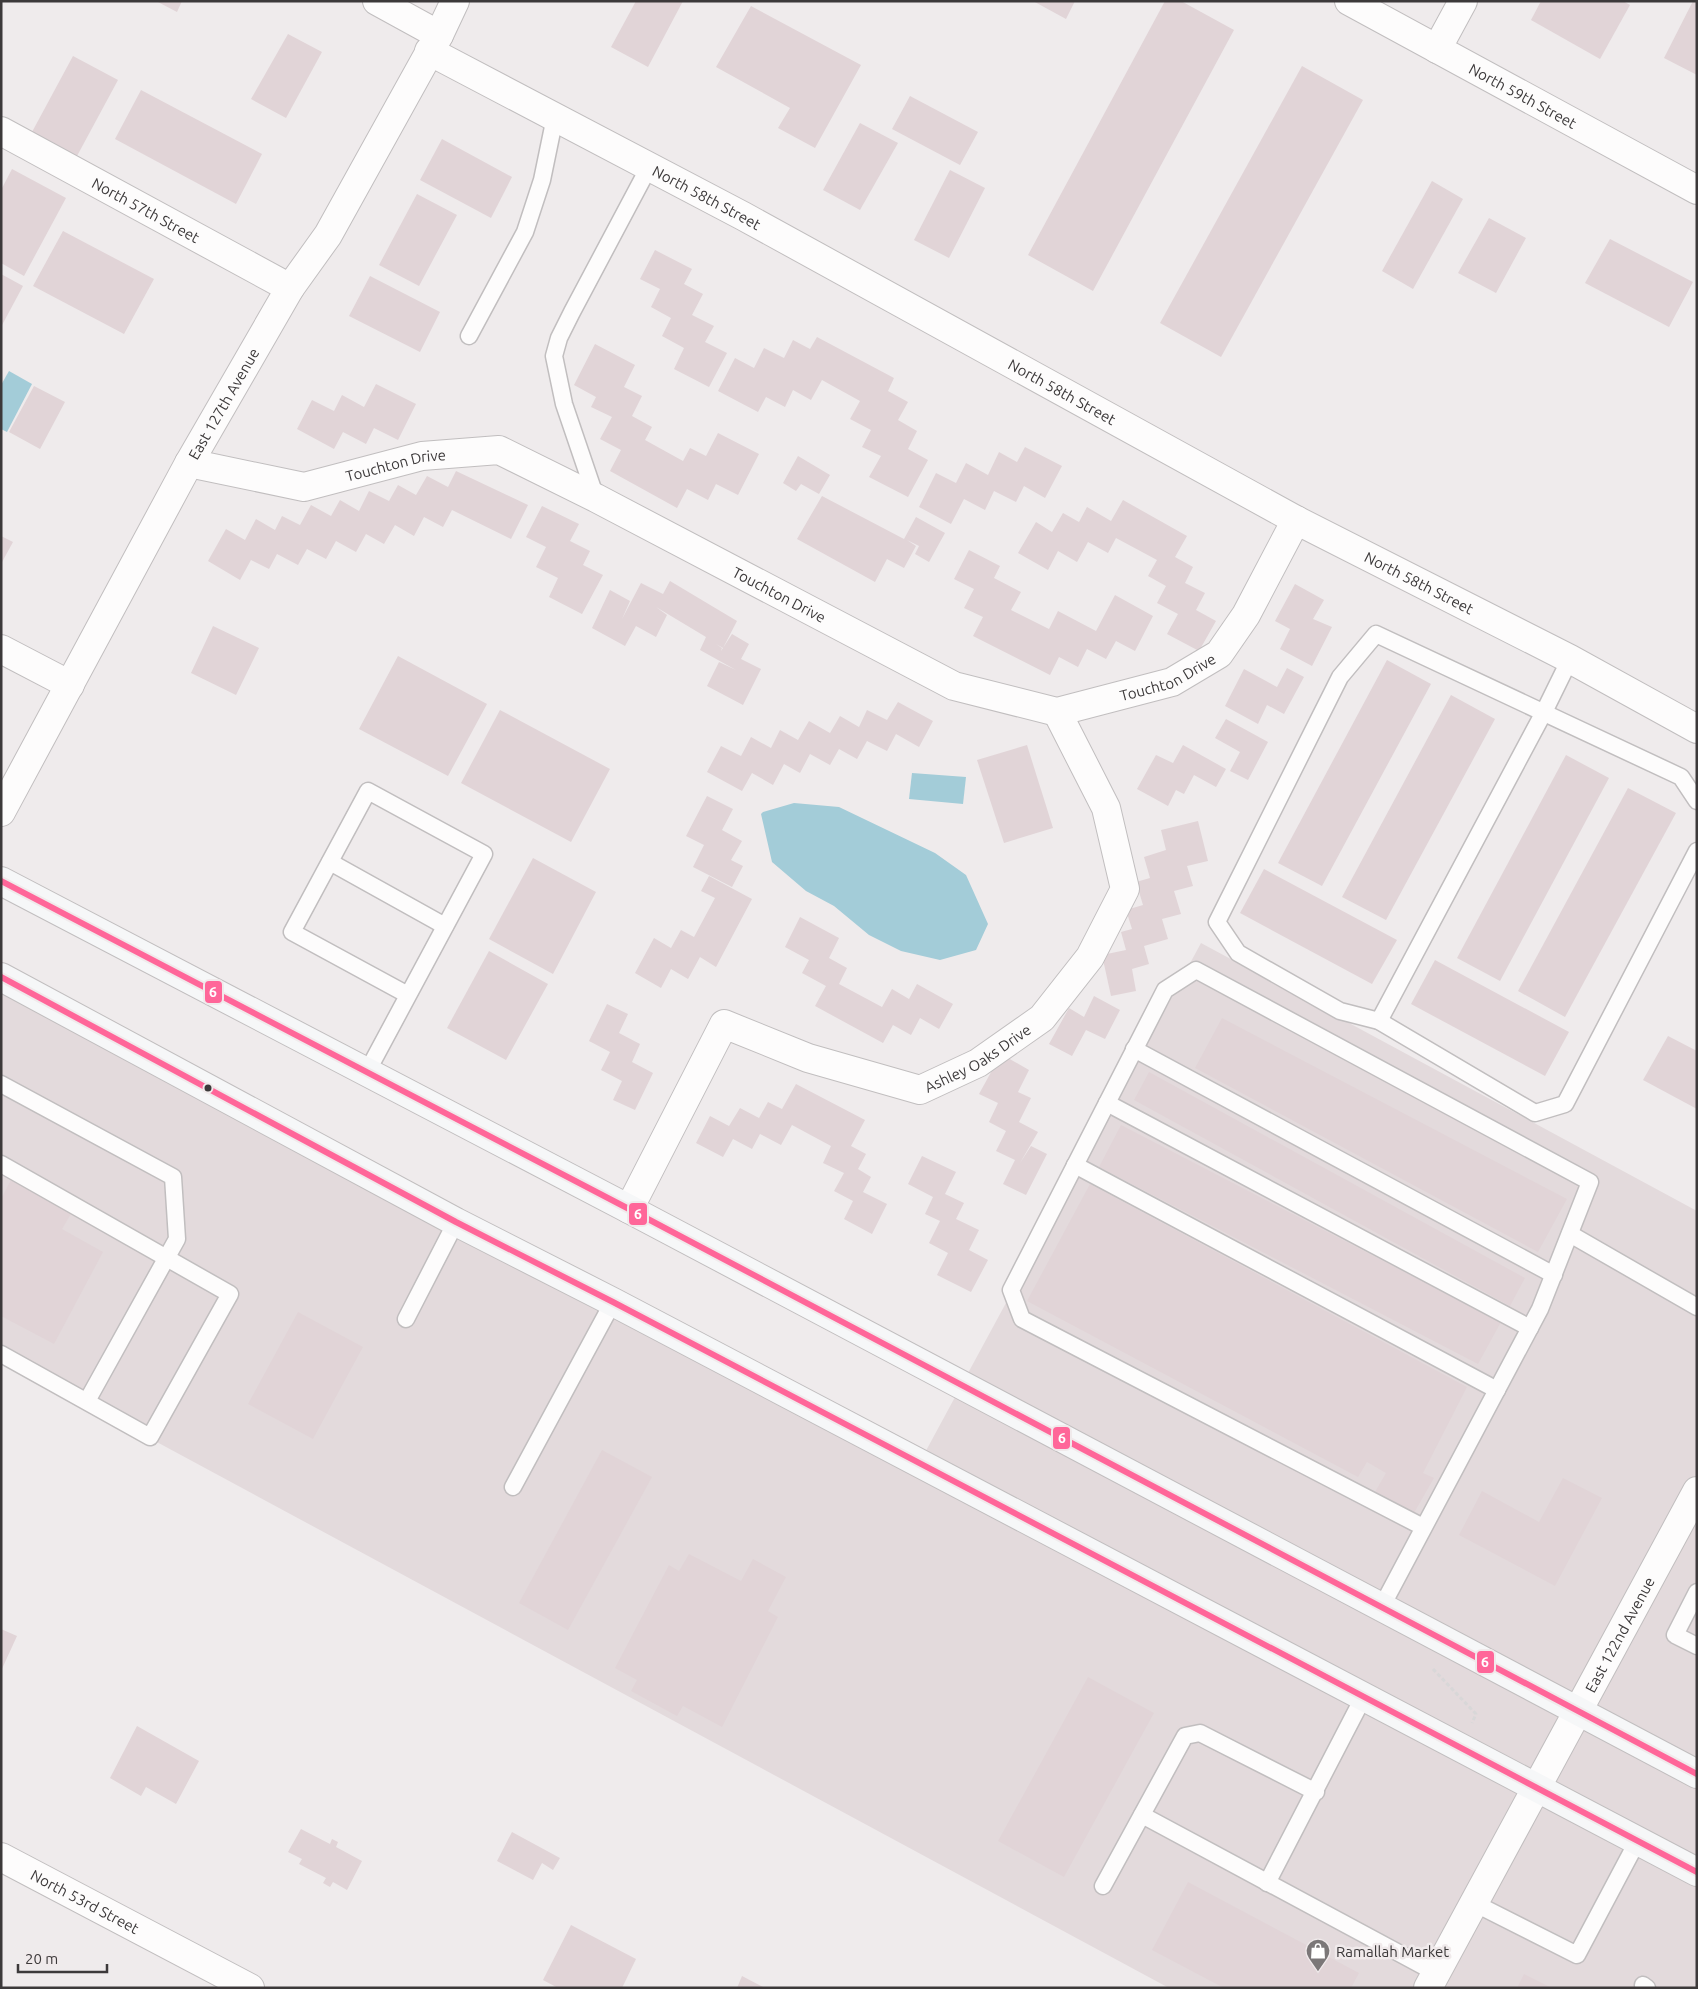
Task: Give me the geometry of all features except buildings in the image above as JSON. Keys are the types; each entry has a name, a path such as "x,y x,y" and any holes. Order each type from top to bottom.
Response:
{"main road":[{"path":"1,880 629,1209 1380,1608 1697,1774"},
{"path":"1,977 456,1222 612,1302 1697,1872"}],"street":[{"name":"North 58th Street","path":"377,1 434,43 555,117 1296,520 1570,659 1697,729"},
{"name":"East 127th Avenue","path":"1,812 189,463 290,288 328,235 434,43 455,1"},
{"name":"North 59th Street","path":"1349,1 1697,190"},
{"path":"1437,48 1463,1"},
{"name":"North 57th Street","path":"1,131 290,288"},
{"name":"Touchton Drive","path":"189,463 304,487 422,456 500,450 596,498 954,686 1057,712 1172,682 1219,654 1246,615 1296,520"},
{"path":"1,649 70,685"},
{"name":"Ashley Oaks Drive","path":"629,1209 724,1024 808,1058 920,1090 978,1063 1042,1018 1090,957 1125,889 1106,808 1057,712"},
{"name":"East 122nd Avenue","path":"1432,1981 1697,1491"},
{"name":"North 53rd Street","path":"1,1856 250,1988"}],"lane":[{"path":"469,336 526,232 542,180 555,117"},
{"path":"596,498 564,404 554,356 559,338 572,312 649,167"},
{"path":"1697,801 1681,777 1376,634 1340,676 1216,922 1238,953 1340,1012 1379,1022 1535,1113 1565,1104 1697,851"},
{"path":"1379,1022 1544,712 1570,659"},
{"path":"367,1072 484,854 368,791 292,932 408,994"},
{"path":"330,862 445,926"},
{"path":"1380,1608 1530,1328 1554,1275 1590,1182 1196,970 1164,990 1012,1290 1022,1319 1423,1527"},
{"path":"1134,1049 1554,1275"},
{"path":"1,1084 173,1178 177,1239 87,1401"},
{"path":"1107,1103 1530,1328"},
{"path":"1,1164 168,1257 230,1294 150,1437 1,1354"},
{"path":"1075,1164 1497,1390"},
{"path":"406,1319 456,1222"},
{"path":"1570,1234 1697,1307"},
{"path":"513,1487 612,1302"},
{"path":"1695,1597 1675,1635 1697,1646"},
{"path":"1267,1883 1316,1792 1363,1698"},
{"path":"1103,1886 1185,1736 1200,1733 1316,1792"},
{"path":"1142,1815 1267,1883 1432,1981"},
{"path":"1474,1903 1577,1955 1638,1840"}],"path":[{"path":"1430,1665 1476,1714 1472,1723"}],"shaded area":[{"path":"1201,943 1697,1211 1697,1988 1169,1988 1,1358 1,991 915,1471"}],"water":[{"path":"9,371 32,384 7,432 1,429 1,385"},
{"path":"912,773 966,777 963,804 909,799"},
{"path":"794,803 839,807 935,853 966,875 988,924 976,950 940,960 901,951 869,935 834,906 806,891 772,862 761,814"}],"transit line":[{"name":"6","path":"1,881 629,1209 1697,1774"},
{"name":"6","path":"1,977 456,1222 613,1302 1697,1872"}],"place":[{"name":"Ramallah Market","path":"1318,1972"}]}
